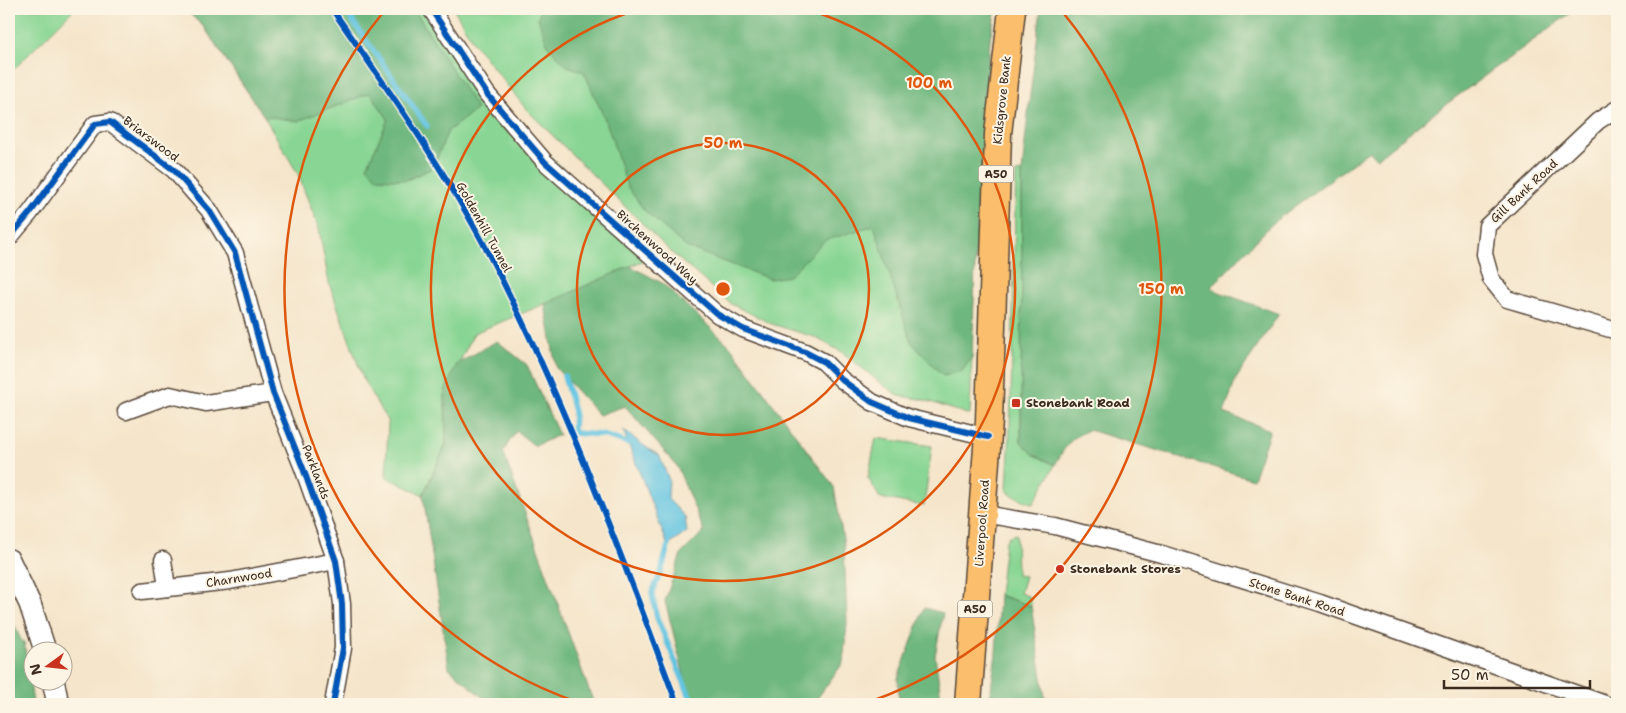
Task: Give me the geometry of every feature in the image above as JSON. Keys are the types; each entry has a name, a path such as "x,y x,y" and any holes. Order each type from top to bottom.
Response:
{"main road":[{"name":"Kidsgrove Bank","path":"991,341 998,134 1012,9"},
{"name":"Liverpool Road","path":"968,704 988,437 991,341"}],"street":[{"name":"Birchenwood Way","path":"431,9 487,94 545,162 717,314 743,329 805,352 824,362 842,380 872,402 909,418 988,437"},
{"name":"Gill Bank Road","path":"1617,109 1598,121 1487,226 1484,254 1491,279 1508,299 1617,331"},
{"name":"Briarswood","path":"9,238 35,207 96,124 110,122 174,170 209,210 235,253"},
{"name":"Parklands","path":"235,253 273,393 303,468 336,561 342,604 343,648 333,704"},
{"path":"126,411 170,395 206,403 273,393"},
{"name":"Stone Bank Road","path":"982,514 1055,526 1165,555 1320,603 1605,704"},
{"path":"9,560 30,604 41,640"},
{"path":"163,560 167,588"},
{"name":"Charnwood","path":"142,591 230,581 336,561"},
{"path":"55,690 58,704"}],"green space":[{"path":"9,9 74,9 9,74"},
{"path":"185,9 431,9 492,99 651,257 474,333 445,391 446,444 423,495 386,477 388,422 364,381 329,283 319,229 298,174 264,116 204,27"},
{"path":"185,9 414,9 477,109 448,131 433,168 406,180 377,178 367,167 388,119 370,93 298,121 264,116 204,27"},
{"path":"454,9 996,9 990,38 975,262 970,415 921,399 899,396 842,352 814,337 772,324 731,304 672,253 526,109 473,42"},
{"path":"541,9 996,9 990,38 975,262 972,358 962,371 943,376 911,342 874,225 824,241 789,276 770,279 686,247 644,210 627,186 607,124 584,72 567,66 548,46 538,18"},
{"path":"1041,9 1572,9 1573,11 1433,114 1377,158 1369,151 1275,221 1211,287 1219,292 1279,314 1236,379 1224,413 1270,430 1253,479 1089,430 1077,436 1068,444 1055,465 1033,454 1021,442 1022,172"},
{"path":"1022,172 1021,441 1033,454 1055,465 1033,504 1010,494 1007,490 1012,371 1016,173"},
{"path":"630,266 662,283 730,346 834,487 844,544 847,624 843,663 813,704 694,704 687,687 665,601 681,554 704,531 677,466 625,406 599,415 556,368 545,304"},
{"path":"497,341 527,365 559,435 535,446 516,431 503,452 594,704 490,704 449,668 423,495 446,444 445,391 457,364"},
{"path":"876,438 932,446 924,506 880,498 868,478"},
{"path":"1016,534 1017,575 1025,576 1020,593 1030,597 1031,606 999,595 1005,542 1009,536"},
{"path":"999,595 1031,606 1046,704 989,704 996,653"},
{"path":"924,608 943,613 935,656 942,704 899,704 898,678"},
{"path":"9,613 22,641 22,690 31,690 33,703 9,704"}],"water":[{"path":"623,430 659,455 669,480 668,499 685,517 687,532 668,546"}],"waterway":[{"path":"344,9 427,126"},
{"path":"564,376 574,411 573,433 603,435 628,443"},
{"path":"668,546 661,572 652,593 657,618 693,704"}],"cycle path":[{"name":"Goldenhill Tunnel","path":"332,9 410,122 446,179 481,239 510,295 537,352 586,468 677,704"},
{"path":"431,9 487,94 545,162 717,314 743,329 805,352 824,362 842,380 872,402 909,418 988,437"},
{"path":"9,238 30,213 95,124 110,122 174,170 209,210 235,253 273,393 303,468 336,561 342,604 343,648 333,704"}],"place":[{"name":"Stonebank Road","path":"1016,403"},
{"name":"Stonebank Stores","path":"1060,569"}]}
